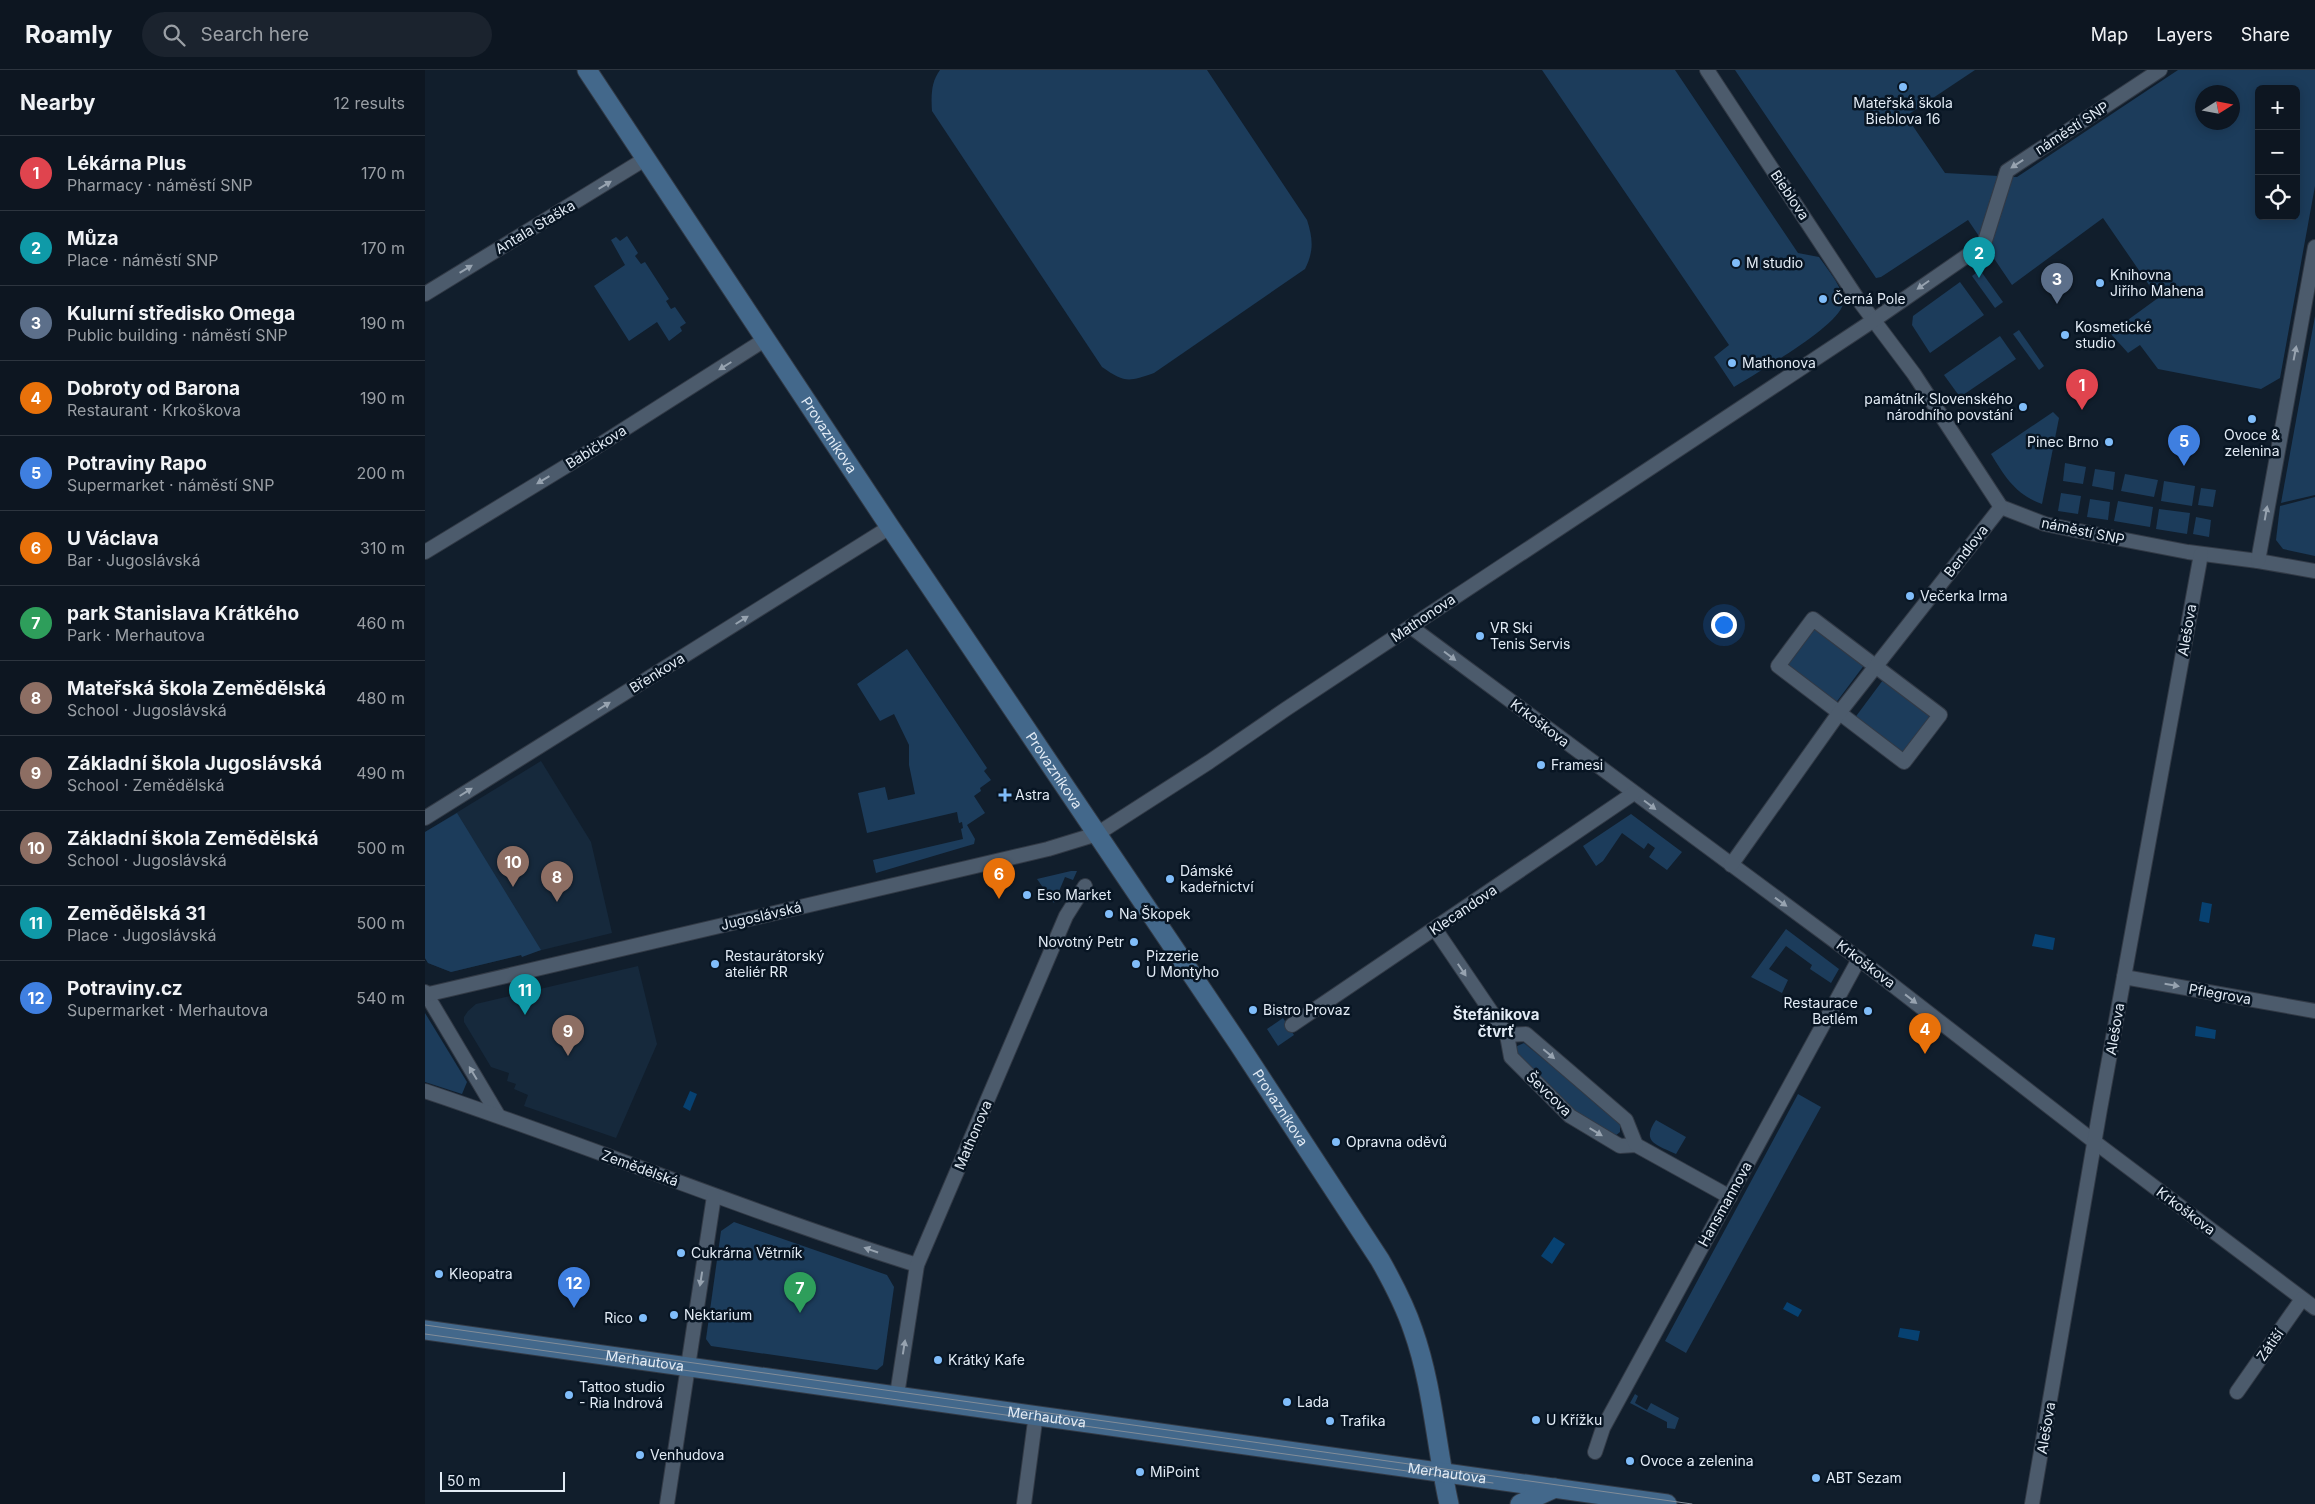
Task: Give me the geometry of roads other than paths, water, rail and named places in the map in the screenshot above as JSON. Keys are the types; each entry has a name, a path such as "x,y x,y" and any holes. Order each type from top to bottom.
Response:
{"main road":[{"name":"Provazníkova","path":"587,70 890,527 1358,1224 1397,1290 1413,1330 1423,1364 1449,1504"},
{"name":"Merhautova","path":"425,1330 687,1368 1036,1414 1667,1504"},
{"path":"1520,1504 1555,1488"}],"street":[{"name":"Bieblova","path":"1707,70 1873,320"},
{"name":"náměstí SNP","path":"1873,320 1983,244 2007,171 2160,70"},
{"name":"Antala Staška","path":"425,294 645,159"},
{"path":"2258,561 2315,248"},
{"path":"1873,320 1913,374 2001,507"},
{"name":"Mathonova","path":"1097,834 1209,762 1873,320"},
{"name":"Babičkova","path":"425,552 568,465 766,339"},
{"name":"náměstí SNP","path":"2001,507 2045,524 2201,554 2315,571"},
{"name":"Bendlova","path":"1731,865 1839,713 2001,507"},
{"name":"Břenkova","path":"425,818 890,527"},
{"name":"Alešova","path":"2032,1504 2124,977 2201,554"},
{"path":"1813,619 1876,667 1940,716 1904,762 1778,666 1813,619"},
{"name":"Krkoškova","path":"1411,626 1859,958 2096,1143 2315,1308"},
{"name":"Klecandova","path":"1292,1025 1634,793"},
{"name":"Jugoslávská","path":"425,994 1048,849 1097,834"},
{"name":"Mathonova","path":"897,1396 917,1265 1066,916 1085,886"},
{"name":"Ševcova","path":"1435,929 1507,1035 1511,1058 1570,1116 1620,1146 1636,1145 1730,1197"},
{"name":"Hansmannova","path":"1595,1452 1603,1428 1859,958"},
{"name":"Pflegrova","path":"2124,977 2315,1011"},
{"path":"425,994 498,1115"},
{"name":"Ševcova","path":"1507,1035 1526,1034 1627,1120 1636,1145"},
{"path":"425,1091 498,1115"},
{"name":"Zemědělská","path":"498,1115 714,1196 917,1265"},
{"path":"667,1504 714,1196"},
{"name":"Zátiší","path":"2237,1392 2302,1299"},
{"path":"1024,1504 1036,1414"}],"tram line":[{"path":"425,1325 1692,1504"},
{"path":"425,1334 1493,1483"}],"place":[{"name":"Mateřská škola Bieblova 16","path":"1903,87"},
{"name":"M studio","path":"1736,263"},
{"name":"Můza","path":"1979,278"},
{"name":"Knihovna Jiřího Mahena","path":"2100,283"},
{"name":"Černá Pole","path":"1823,299"},
{"name":"Kulurní středisko Omega","path":"2057,304"},
{"name":"Kosmetické studio","path":"2065,335"},
{"name":"Mathonova","path":"1732,363"},
{"name":"památník Slovenského národního povstání","path":"2023,407"},
{"name":"Lékárna Plus","path":"2082,410"},
{"name":"Ovoce & zelenina","path":"2252,419"},
{"name":"Pinec Brno","path":"2109,442"},
{"name":"Potraviny Rapo","path":"2184,466"},
{"name":"Večerka Irma","path":"1910,596"},
{"name":"VR Ski Tenis Servis","path":"1480,636"},
{"name":"Framesi","path":"1541,765"},
{"name":"Astra","path":"1005,795"},
{"name":"Dámské kadeřnictví","path":"1170,879"},
{"name":"Základní škola Zemědělská","path":"513,887"},
{"name":"Eso Market","path":"1027,895"},
{"name":"U Václava","path":"999,899"},
{"name":"Mateřská škola Zemědělská","path":"557,902"},
{"name":"Na Škopek","path":"1109,914"},
{"name":"Novotný Petr","path":"1134,942"},
{"name":"Restaurátorský ateliér RR","path":"715,964"},
{"name":"Pizzerie U Montyho","path":"1136,964"},
{"name":"Bistro Provaz","path":"1253,1010"},
{"name":"Restaurace Betlém","path":"1868,1011"},
{"name":"Zemědělská 31","path":"525,1015"},
{"name":"Dobroty od Barona","path":"1925,1054"},
{"name":"Základní škola Jugoslávská","path":"568,1056"},
{"name":"Opravna oděvů","path":"1336,1142"},
{"name":"Cukrárna Větrník","path":"681,1253"},
{"name":"Kleopatra","path":"439,1274"},
{"name":"Potraviny.cz","path":"574,1308"},
{"name":"park Stanislava Krátkého","path":"800,1313"},
{"name":"Nektarium","path":"674,1315"},
{"name":"Rico","path":"643,1318"},
{"name":"Krátký Kafe","path":"938,1360"},
{"name":"Tattoo studio - Ria Indrová","path":"569,1395"},
{"name":"Lada","path":"1287,1402"},
{"name":"U Křížku","path":"1536,1420"},
{"name":"Trafika","path":"1330,1421"},
{"name":"Venhudova","path":"640,1455"},
{"name":"Ovoce a zelenina","path":"1630,1461"},
{"name":"MiPoint","path":"1140,1472"},
{"name":"ABT Sezam","path":"1816,1478"}],"district":[{"name":"Štefánikova čtvrť","path":"1496,1024"}]}
